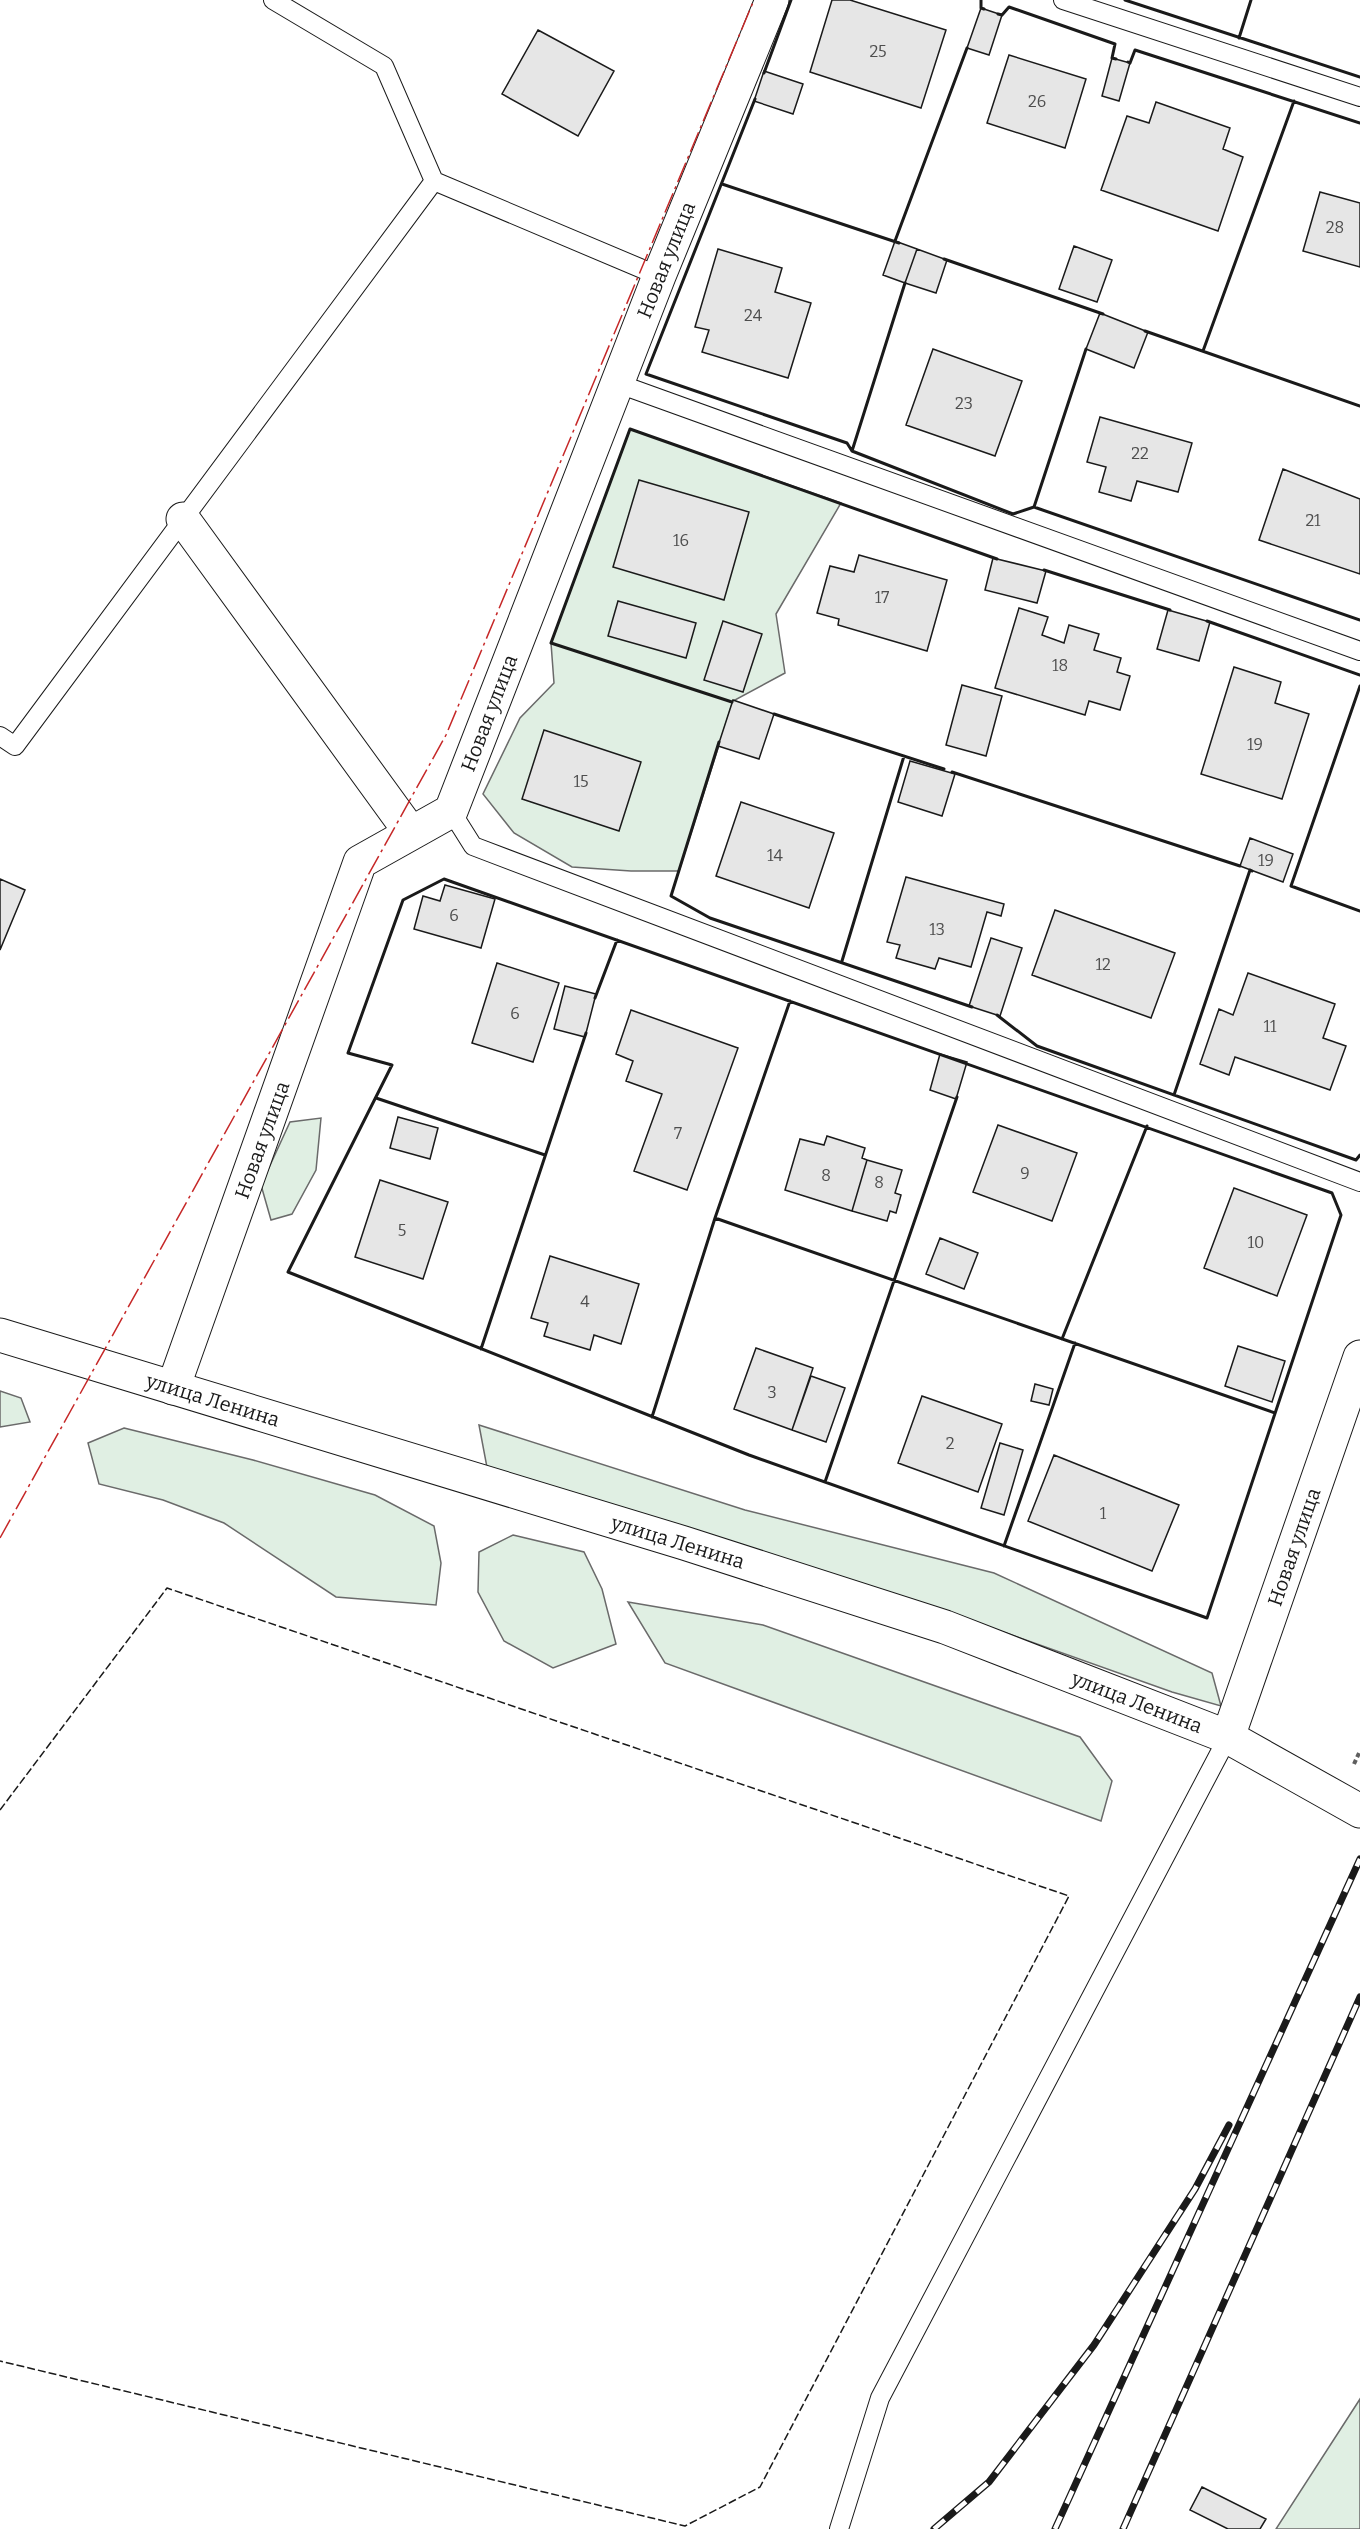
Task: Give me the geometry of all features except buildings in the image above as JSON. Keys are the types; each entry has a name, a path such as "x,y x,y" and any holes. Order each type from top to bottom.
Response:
{"street":[{"name":"Новая улица","path":"173,1388 360,862 451,811 619,384 659,276 772,0"},
{"path":"183,519 411,833"},
{"name":"улица Ленина","path":"0,1335 684,1543 945,1627 1228,1737 1349,1804"},
{"name":"Новая улица","path":"1228,1737 1360,1357"}],"lane":[{"path":"273,0 384,66 434,181 659,276"},
{"path":"1063,0 1360,97"},
{"path":"0,736 15,746 434,181"},
{"path":"619,384 1360,651"},
{"path":"451,811 473,846 1360,1182"},
{"path":"839,2529 880,2398 1228,1737"}],"green space":[{"path":"630,429 841,503 776,614 785,673 733,701 679,871 572,867 514,833 483,794 520,718 554,683 551,643"},
{"path":"321,1118 316,1170 292,1214 271,1220 261,1185 290,1122"},
{"path":"0,1391 21,1398 30,1422 0,1427"},
{"path":"479,1425 745,1510 994,1573 1212,1673 1221,1706 1172,1692 1006,1633 741,1548 489,1478"},
{"path":"124,1428 253,1460 375,1495 434,1526 441,1563 436,1605 336,1597 224,1523 163,1500 99,1484 88,1443"},
{"path":"513,1535 584,1552 602,1589 616,1644 553,1668 504,1641 478,1592 479,1552"},
{"path":"628,1602 763,1625 1080,1737 1112,1781 1101,1821 665,1663"},
{"path":"1360,2399 1360,2529 1276,2529"}],"railway":[{"path":"1055,2529 1360,1859"},
{"path":"1123,2529 1360,1997"},
{"path":"934,2529 989,2482 1094,2345 1195,2189 1229,2125"}],"fence":[{"path":"0,1810 167,1588 1069,1896 760,2487 685,2526 0,2361"}],"wall":[{"path":"764,73 791,0"},
{"path":"981,0 981,8 984,9"},
{"path":"1125,0 1360,77"},
{"path":"1239,38 1251,0"},
{"path":"998,14 1002,15 1009,7 1115,44 1112,58 1116,59"},
{"path":"895,241 967,48"},
{"path":"1128,62 1130,63 1135,50 1360,123"},
{"path":"755,99 646,374 847,443 852,451 1013,514 1034,507 1360,620"},
{"path":"1203,351 1294,101"},
{"path":"722,184 899,243"},
{"path":"944,259 1103,314"},
{"path":"852,451 905,283"},
{"path":"1145,331 1360,406"},
{"path":"1034,507 1086,349"},
{"path":"732,702 551,643 630,429 997,559"},
{"path":"1044,570 1170,610"},
{"path":"1207,621 1360,675"},
{"path":"1360,686 1291,886 1360,911"},
{"path":"774,714 944,769"},
{"path":"719,742 671,896 710,918 972,1007"},
{"path":"842,961 904,756"},
{"path":"952,772 1240,866"},
{"path":"1174,1095 1250,870 1252,871"},
{"path":"444,879 1332,1193 1341,1215 1207,1618 749,1455 288,1272 392,1065 348,1053 403,900 444,879"},
{"path":"595,998 617,940"},
{"path":"652,1417 715,1218 790,1001"},
{"path":"997,1015 1037,1046 1356,1160 1360,1155"},
{"path":"481,1349 586,1033"},
{"path":"825,1482 957,1097"},
{"path":"376,1098 545,1155"},
{"path":"1062,1339 1147,1126"},
{"path":"715,1218 1275,1413"},
{"path":"1004,1546 1075,1343"}],"power":[{"path":"0,1538 446,735 754,0"}]}
